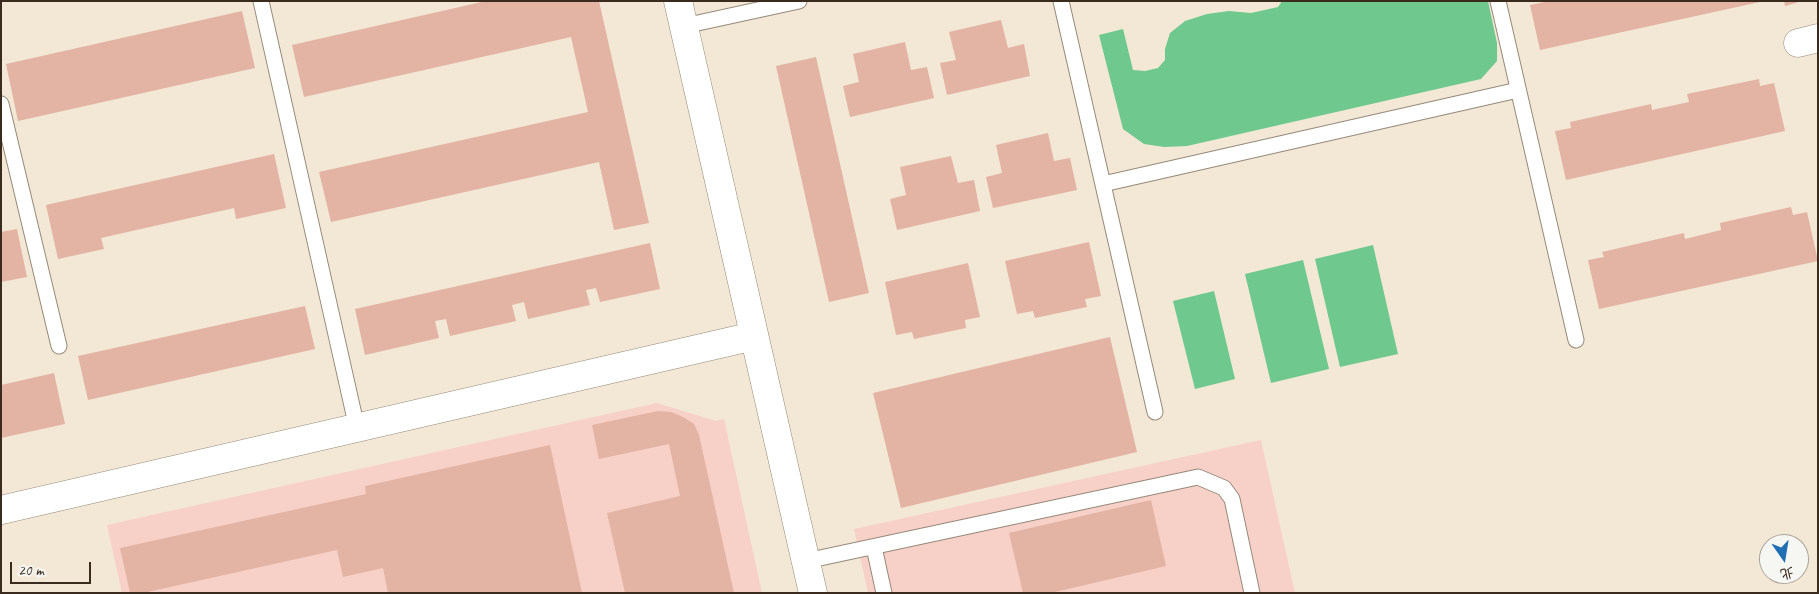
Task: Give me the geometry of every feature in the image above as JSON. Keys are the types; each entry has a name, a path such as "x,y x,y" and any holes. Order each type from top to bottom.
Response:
{"street":[{"path":"681,14 813,593"},
{"path":"1,510 754,336"}],"lane":[{"path":"261,1 357,428"},
{"path":"681,14 799,1"},
{"path":"1062,1 1155,412"},
{"path":"1498,1 1576,340"},
{"path":"1103,184 1518,90"},
{"path":"1,104 59,346"},
{"path":"806,561 1198,477 1224,488 1232,499 1252,593"},
{"path":"874,547 884,593"}],"shaded area":[{"path":"657,403 716,421 724,419 762,593 122,593 107,525"},
{"path":"1261,440 1295,593 868,593 854,529"}],"green space":[{"path":"1282,1 1488,1 1497,43 1497,61 1481,79 1187,146 1164,147 1144,144 1123,129 1099,35 1123,29 1133,70 1145,71 1158,68 1165,60 1165,49 1170,33 1185,21 1207,14 1229,11 1251,13 1278,7"},
{"path":"1373,245 1398,354 1340,367 1315,259"},
{"path":"1303,260 1329,369 1271,383 1245,274"},
{"path":"1214,291 1235,379 1195,389 1173,301"}],"building":[{"path":"486,1 599,1 649,223 614,230 599,162 331,222 319,172 588,112 571,37 304,97 292,45"},
{"path":"1549,1 1760,2 1540,50 1530,5"},
{"path":"1784,1 1799,1 1799,2 1785,6"},
{"path":"242,11 255,68 18,121 6,64"},
{"path":"1001,20 1008,48 1024,44 1030,76 947,95 940,63 956,60 949,32"},
{"path":"905,42 911,70 927,67 934,98 850,117 843,86 859,82 853,54"},
{"path":"816,57 869,293 829,302 776,66"},
{"path":"1759,79 1760,86 1774,83 1785,131 1566,180 1555,131 1571,128 1570,122 1651,104 1652,110 1689,102 1687,94"},
{"path":"1048,133 1054,161 1070,158 1077,190 993,208 986,177 1002,173 996,145"},
{"path":"274,154 286,208 236,219 234,208 101,238 104,249 58,259 46,205"},
{"path":"951,156 958,183 974,180 980,211 897,230 890,199 906,195 900,167"},
{"path":"1791,207 1793,215 1807,212 1818,261 1599,309 1588,260 1604,257 1602,252 1684,233 1685,239 1721,230 1720,223"},
{"path":"17,229 27,277 1,282 1,232"},
{"path":"1089,242 1101,296 1085,299 1087,307 1035,318 1033,311 1017,314 1005,261"},
{"path":"650,243 660,289 600,302 596,288 586,290 590,305 528,319 524,302 512,305 516,321 450,336 446,319 435,321 439,338 365,355 355,309"},
{"path":"968,263 980,317 965,320 966,328 914,339 912,332 896,335 885,282"},
{"path":"305,306 315,349 88,400 78,356"},
{"path":"1110,337 1137,452 901,508 873,393"},
{"path":"54,373 65,424 1,438 1,385"},
{"path":"658,411 671,412 683,417 694,424 699,435 734,593 625,593 607,513 680,496 669,444 599,459 592,425"},
{"path":"550,445 582,593 388,593 383,568 343,577 337,550 143,593 130,593 120,548 366,494 365,486"},
{"path":"1151,500 1166,566 1051,593 1023,593 1009,533"}]}
